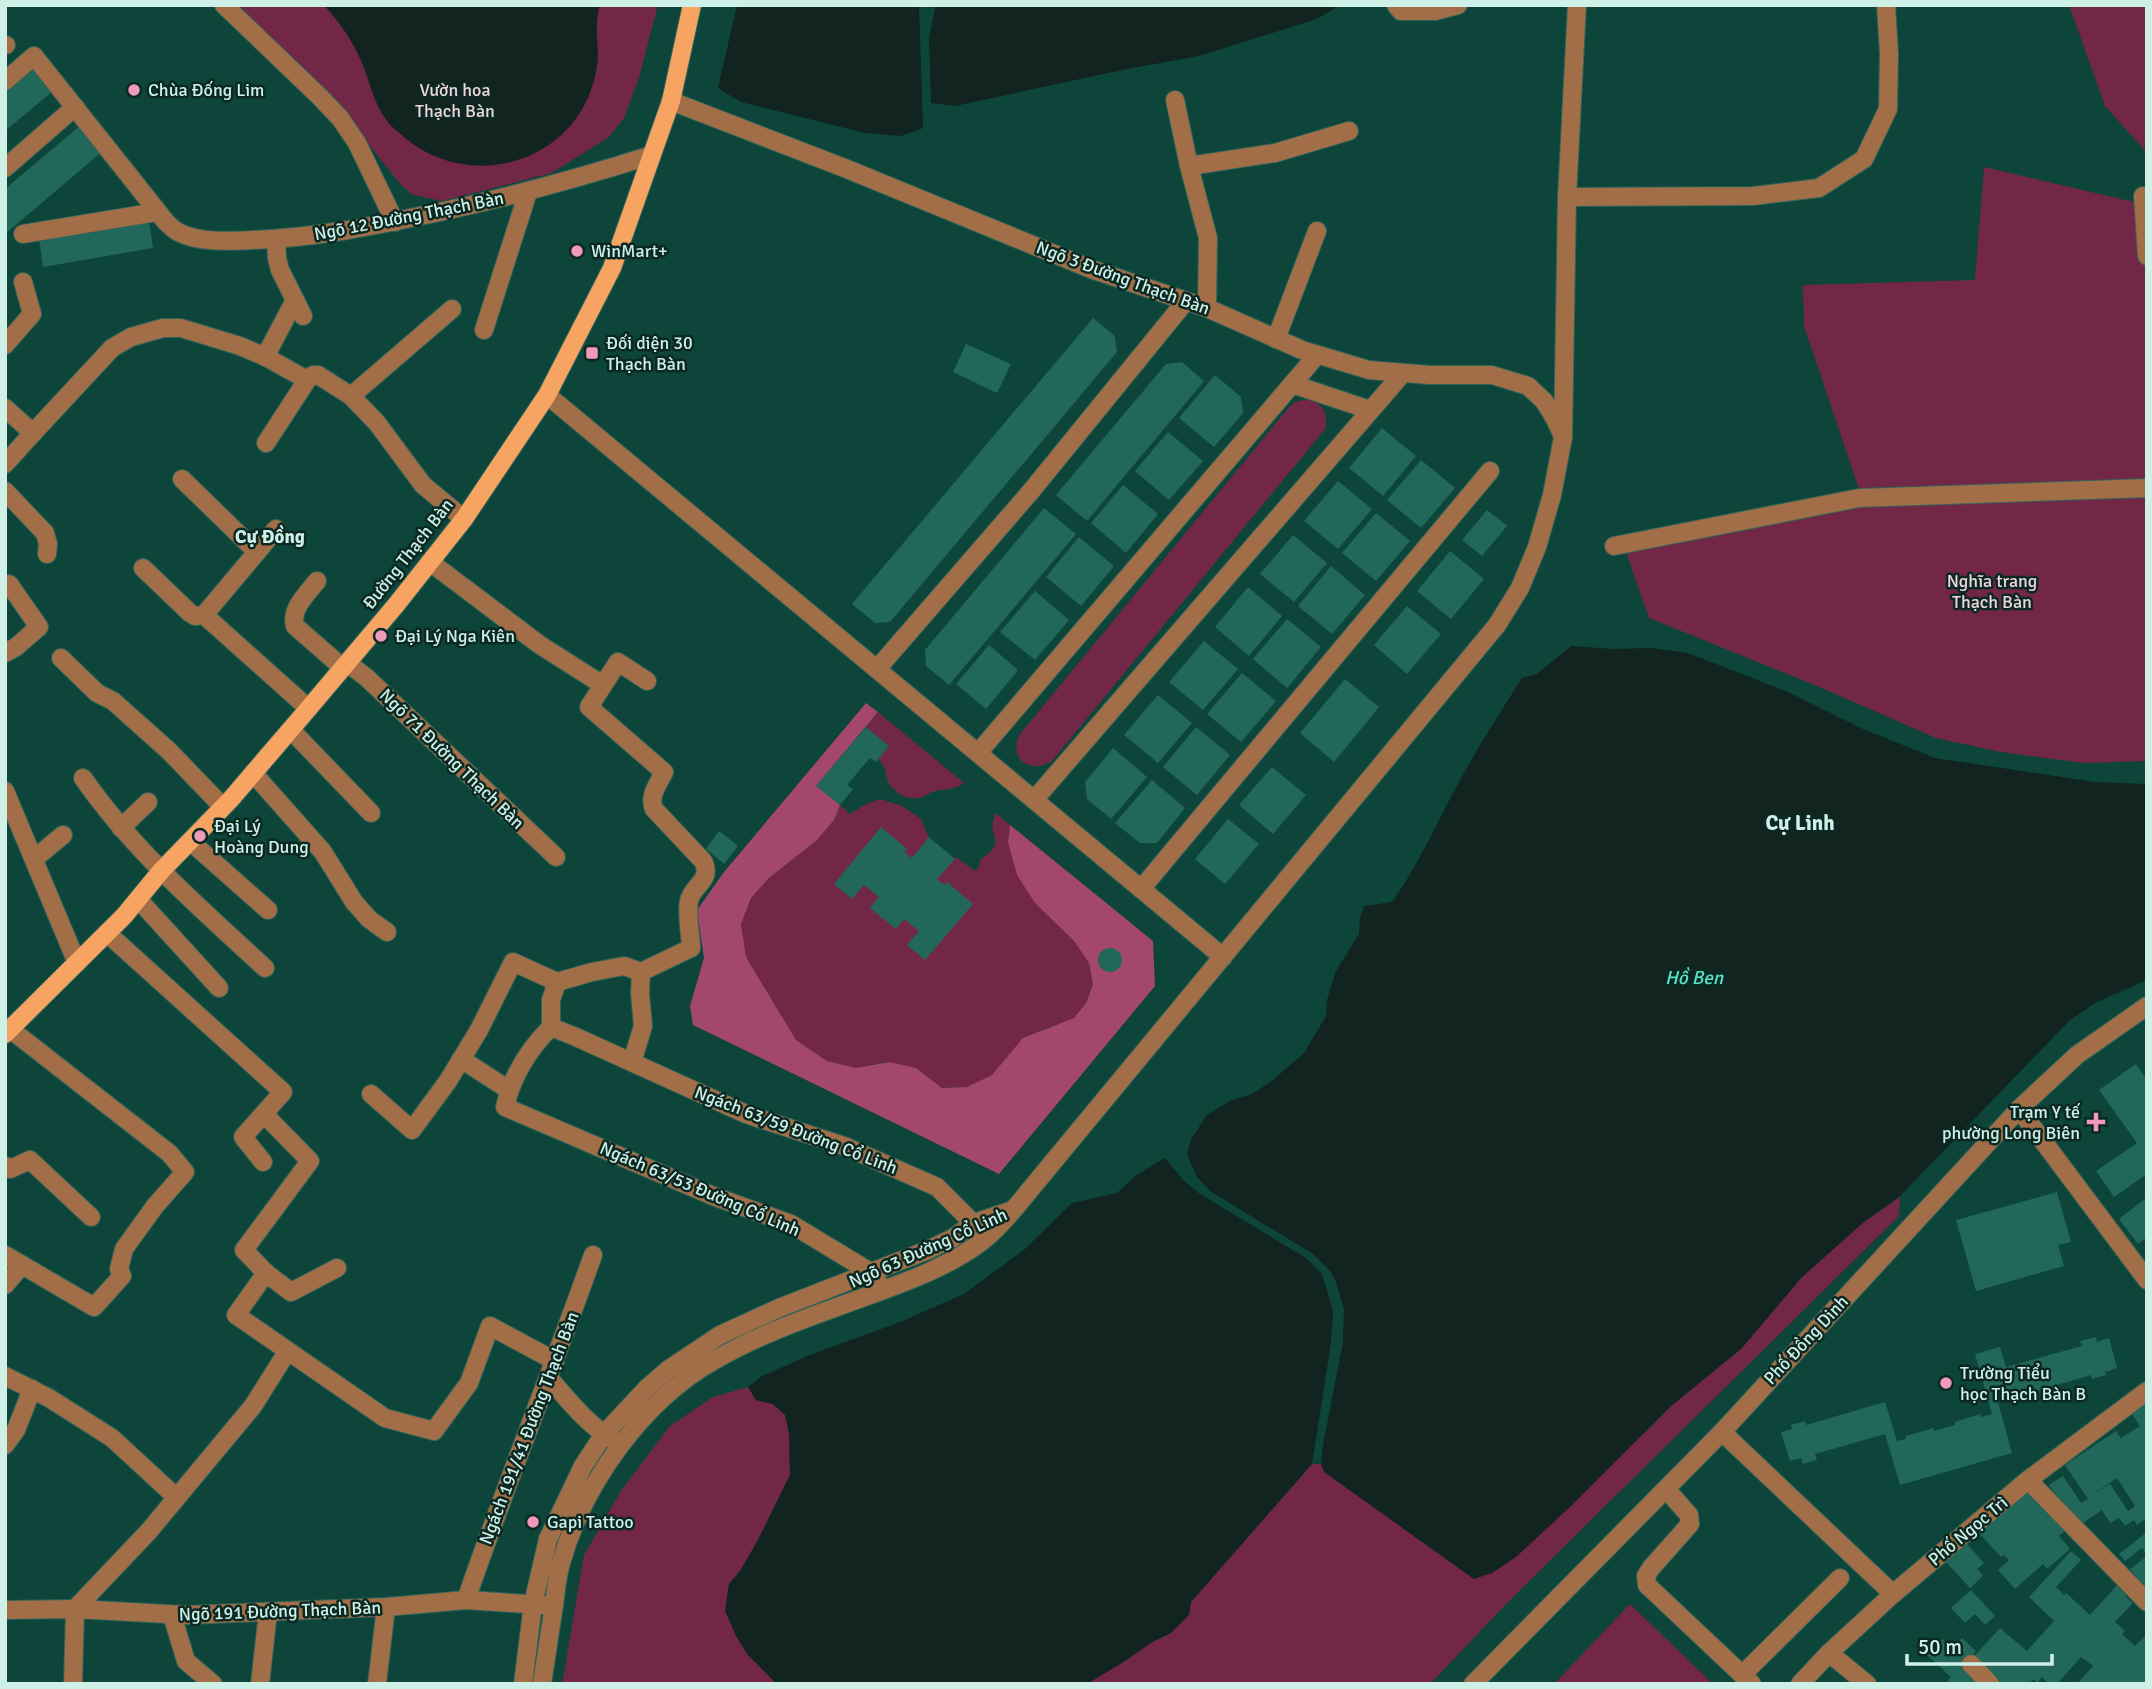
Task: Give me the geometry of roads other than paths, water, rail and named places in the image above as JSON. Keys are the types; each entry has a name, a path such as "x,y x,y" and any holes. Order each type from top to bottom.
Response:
{"main road":[{"name":"Đường Thạch Bàn","path":"8,1032 107,933 291,730 464,519 547,395 612,268 671,101 692,5"}],"street":[{"path":"224,5 340,118 363,154 395,222"},
{"path":"1396,5 1401,11 1435,11 1458,5"},
{"path":"1013,1209 1510,607 1530,568 1552,495 1563,437 1567,197 1577,5"},
{"path":"1567,197 1753,196 1819,188 1864,159 1888,109 1886,5"},
{"name":"Ngõ 12 Đường Thạch Bàn","path":"5,81 34,56 157,212 178,232 195,237 276,239 359,229 528,191 652,155"},
{"path":"1175,100 1208,238 1207,308"},
{"name":"Ngõ 3 Đường Thạch Bàn","path":"671,101 1091,268 1207,308 1317,355 1369,370 1492,375 1528,386 1544,401 1563,437"},
{"path":"5,168 75,107"},
{"path":"1189,166 1275,153 1349,131"},
{"path":"484,330 528,191"},
{"path":"2143,196 2147,256"},
{"path":"23,234 157,212"},
{"path":"1276,339 1317,231"},
{"path":"265,357 299,308 278,264 276,239"},
{"path":"5,345 32,314 23,282"},
{"path":"877,669 1032,489 1185,302"},
{"path":"351,396 453,309"},
{"path":"5,464 112,348 123,341 163,328 173,327 196,332 265,357 307,380"},
{"path":"978,753 1317,355"},
{"path":"1034,800 1402,373"},
{"path":"266,443 307,380 318,375 351,396 377,423 423,485 464,519"},
{"path":"1292,384 1370,410"},
{"path":"547,395 1223,957"},
{"path":"5,408 33,433"},
{"path":"1140,889 1490,471"},
{"path":"182,479 257,552"},
{"path":"1614,546 1859,498 2147,488"},
{"path":"5,491 45,533 47,554"},
{"path":"143,568 190,613 194,616 204,615 276,529"},
{"path":"430,562 540,645 604,685"},
{"name":"Ngõ 71 Đường Thạch Bàn","path":"317,581 295,610 295,626 345,665 366,677 556,857"},
{"path":"5,653 39,627 9,583"},
{"path":"204,615 308,708"},
{"path":"61,658 97,693 113,701 169,751 223,807"},
{"path":"371,1094 412,1130 448,1081 479,1030 513,962 557,982 624,966 641,972 691,948 689,900 706,876 707,868 654,809 652,796 664,772 589,707 618,662 648,681"},
{"path":"291,730 371,813"},
{"path":"253,773 323,852 354,902 369,919 387,932"},
{"path":"83,778 121,828 161,872 265,968"},
{"path":"5,791 77,963"},
{"path":"121,828 148,802"},
{"path":"34,859 63,835"},
{"path":"191,842 268,910"},
{"path":"138,899 219,988"},
{"path":"107,933 283,1092 243,1137 262,1162"},
{"path":"632,1062 643,1026 641,972"},
{"path":"507,1098 532,1046 551,1027 551,1000 557,982"},
{"name":"Phố Đồng Dinh","path":"1473,1684 1722,1432 2019,1109 2077,1055 2147,1006"},
{"name":"Ngách 63/59 Đường Cổ Linh","path":"551,1027 746,1114 844,1146 937,1186 987,1238"},
{"path":"5,1255 94,1307 122,1276 119,1269 124,1249 155,1206 185,1172 169,1153 8,1032"},
{"name":"Ngách 63/53 Đường Cổ Linh","path":"461,1059 507,1098 713,1196 791,1224 872,1273 883,1290"},
{"path":"2019,1109 2147,1279"},
{"path":"264,1114 310,1161 244,1250 266,1273 291,1292 337,1268"},
{"path":"5,1166 9,1169 30,1160 91,1217"},
{"name":"Ngõ 63 Đường Cổ Linh","path":"523,1684 533,1604 548,1539 583,1466 604,1434 648,1387 720,1335 779,1308 872,1273 953,1238 974,1223 1013,1209"},
{"name":"Ngõ 63 Đường Cổ Linh","path":"542,1684 560,1566 575,1522 594,1485 643,1418 670,1391 728,1353 754,1339 883,1290 962,1254 987,1238 1013,1209"},
{"name":"Ngách 191/41 Đường Thạch Bàn","path":"466,1600 593,1255"},
{"path":"5,1285 22,1265"},
{"path":"266,1273 236,1315 385,1418 434,1430 469,1384 490,1326 555,1361"},
{"path":"779,1308 785,1327"},
{"path":"720,1335 728,1353"},
{"path":"73,1684 75,1609 149,1531 253,1406 287,1352"},
{"path":"5,1376 49,1398 112,1437 176,1497"},
{"path":"549,1378 577,1410 604,1434 622,1445"},
{"path":"5,1445 16,1430 32,1389"},
{"name":"Phố Ngọc Trì","path":"1800,1684 1829,1653 1893,1594 2028,1480 2147,1391"},
{"path":"1722,1432 1893,1594"},
{"path":"2028,1480 2147,1602"},
{"path":"1666,1489 1689,1515 1690,1524 1651,1568 1645,1581 1747,1679 1840,1578"},
{"name":"Ngõ 191 Đường Thạch Bàn","path":"5,1610 75,1609 172,1615 386,1607 466,1600 554,1606"},
{"path":"377,1684 386,1607"},
{"path":"260,1684 268,1612"},
{"path":"172,1615 186,1661 213,1684"},
{"path":"1829,1653 1867,1684"},
{"path":"1970,1664 1990,1684"}],"water":[{"name":"Vườn hoa Thạch Bàn","path":"324,5 600,5 597,23 598,58 593,85 585,104 569,127 550,144 527,157 502,164 476,166 450,162 425,152 389,123 379,107 355,47"},
{"path":"737,5 919,5 923,128 901,136 865,133 741,102 718,88"},
{"path":"936,5 1335,5 1335,8 1317,19 1199,56 955,106 931,103 929,37"},
{"name":"Hồ Ben","path":"1571,646 1650,648 1688,653 1788,692 1863,729 1935,758 2095,782 2147,784 2147,980 2097,1002 2070,1020 1900,1196 1864,1222 1802,1277 1741,1349 1671,1406 1516,1557 1492,1573 1474,1579 1324,1472 1321,1464 1323,1445 1343,1342 1344,1309 1336,1282 1330,1271 1313,1254 1210,1191 1197,1177 1187,1155 1191,1139 1207,1115 1230,1101 1252,1094 1304,1053 1326,1016 1327,1000 1335,973 1359,934 1364,906 1392,902 1419,859 1473,757 1522,678 1537,674"},
{"path":"1165,1158 1183,1180 1200,1194 1306,1258 1322,1274 1333,1311 1331,1343 1312,1464 1191,1602 1189,1615 1171,1633 1152,1642 1087,1684 777,1684 748,1655 725,1611 729,1584 758,1540 790,1475 789,1433 785,1415 773,1404 756,1400 748,1387 762,1376 810,1355 900,1322 964,1294 1025,1249 1072,1203 1117,1193 1135,1176"}],"place":[{"name":"Chùa Đống Lim","path":"134,90"},
{"name":"WinMart+","path":"577,251"},
{"name":"Đối diện 30 Thạch Bàn","path":"592,353"},
{"name":"Đại Lý Nga Kiên","path":"381,636"},
{"name":"Đại Lý Hoàng Dung","path":"200,836"},
{"name":"Trạm Y tế phường Long Biên","path":"2096,1122"},
{"name":"Trường Tiểu học Thạch Bàn B","path":"1946,1383"},
{"name":"Gapi Tattoo","path":"533,1522"}],"district":[{"name":"Cự Đồng","path":"270,536"},
{"name":"Cự Linh","path":"1800,823"}],"park label":[{"name":"Nghĩa trang Thạch Bàn","path":"1992,591"}]}
